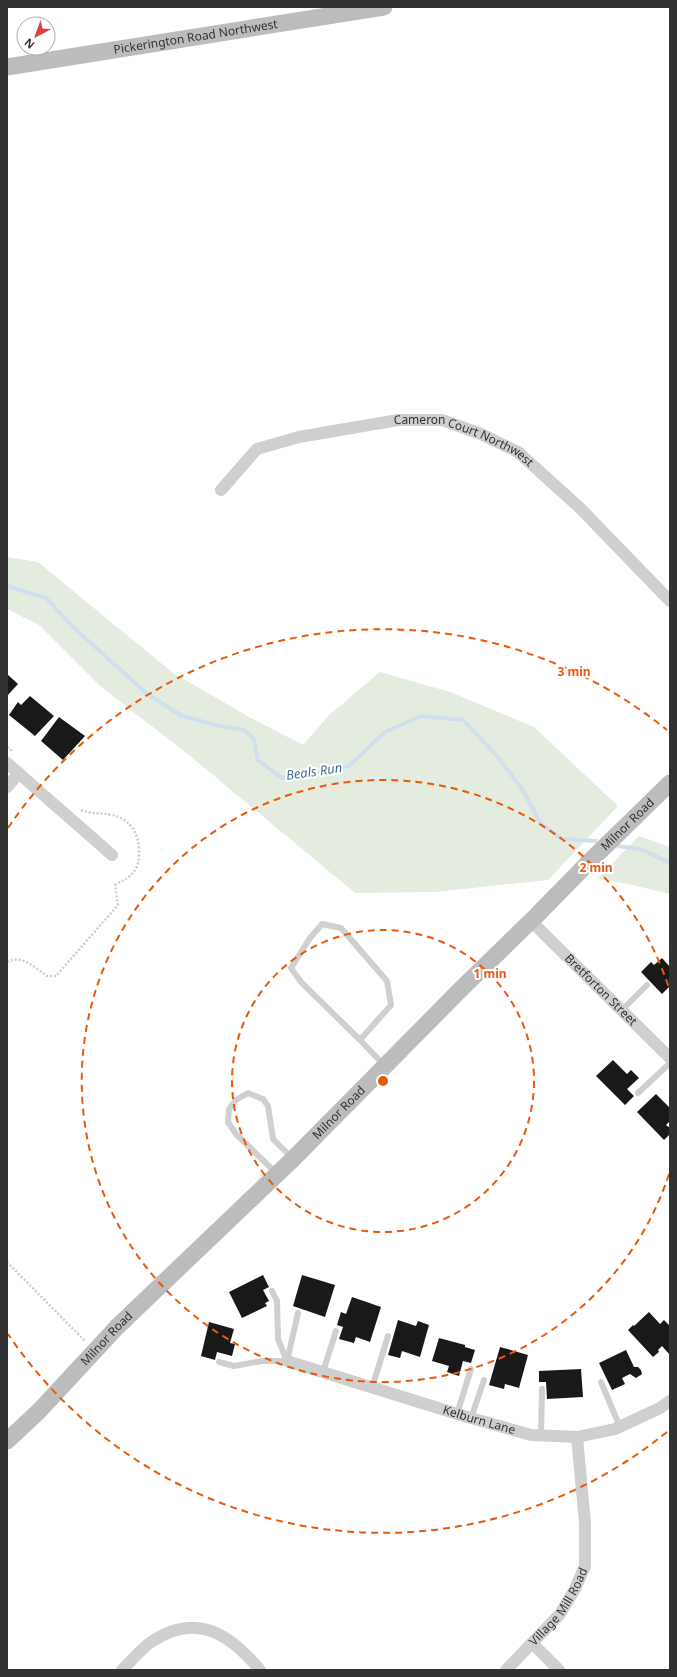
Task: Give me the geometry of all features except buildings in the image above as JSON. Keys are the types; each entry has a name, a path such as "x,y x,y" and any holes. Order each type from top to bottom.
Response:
{"main road":[{"name":"Pickerington Road Northwest","path":"7,67 384,7"},
{"name":"Milnor Road","path":"7,1441 39,1411 117,1327 293,1159 588,862 670,783"}],"street":[{"name":"Cameron Court Northwest","path":"220,490 256,449 299,437 398,420 442,420 481,434 518,452 580,508 670,601"},
{"path":"7,763 112,855"},
{"path":"7,787 19,773"},
{"name":"Bretforton Street","path":"531,921 670,1058"},
{"name":"Kelburn Lane","path":"287,1361 457,1414 531,1435 577,1437 620,1427 660,1408 670,1401"},
{"name":"Village Mill Road","path":"506,1670 560,1614 576,1589 585,1566 585,1523 577,1437"},
{"path":"122,1670 150,1643 164,1634 179,1628 194,1627 212,1631 226,1637 241,1649 260,1670"},
{"path":"532,1643 559,1670"}],"lane":[{"path":"360,1040 391,1006 388,981 341,928 322,924 310,938 291,968 301,982 385,1066"},
{"path":"622,1010 647,985"},
{"path":"638,1093 670,1063"},
{"path":"276,1174 236,1134 228,1122 229,1109 236,1100 248,1093 263,1099 268,1106 274,1139 293,1159"},
{"path":"272,1291 277,1301 278,1339 287,1361"},
{"path":"287,1361 298,1313"},
{"path":"323,1372 336,1331"},
{"path":"372,1388 388,1336"},
{"path":"219,1362 234,1366 262,1361 287,1361"},
{"path":"457,1414 471,1369"},
{"path":"471,1418 484,1380"},
{"path":"601,1382 620,1427"},
{"path":"541,1435 542,1389"}],"path":[{"path":"7,747 17,756"},
{"path":"7,962 17,958 26,961 47,976 56,976 118,905 115,885 131,877 139,863 140,845 136,833 127,822 112,815 87,813 76,807"},
{"path":"7,1262 85,1341"}],"shaded area":[{"path":"7,557 38,562 173,673 251,718 303,745 328,716 380,672 450,692 534,727 618,806 548,880 434,892 355,893 189,755 100,686 39,625 7,609"},
{"path":"639,836 670,847 670,894 628,884 597,879"}],"waterway":[{"name":"Beals Run","path":"7,586 46,598 72,626 146,693 182,716 220,726 244,730 254,739 258,760 282,778 349,766 385,732 421,716 463,720 497,756 523,790 541,824 562,839 596,841"},
{"name":"Beals Run","path":"618,846 641,849 670,863"}]}
